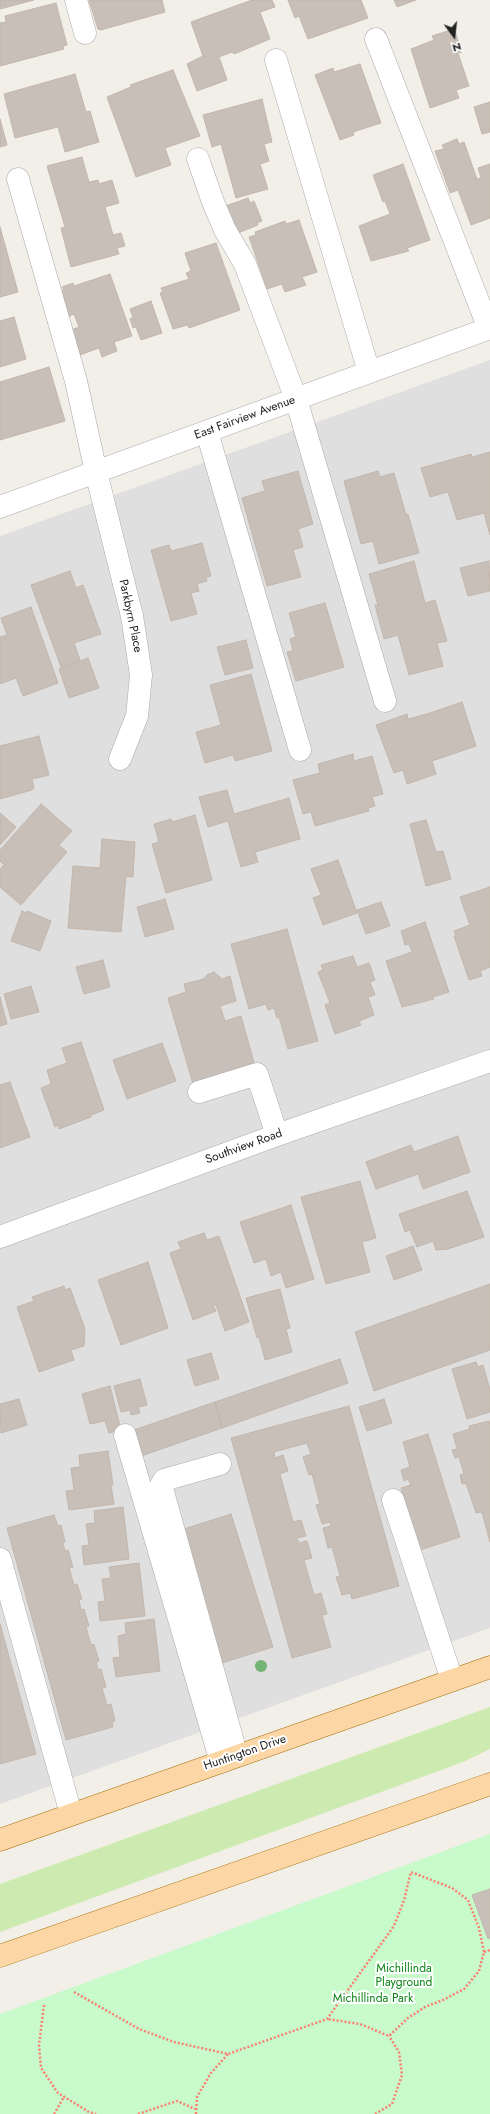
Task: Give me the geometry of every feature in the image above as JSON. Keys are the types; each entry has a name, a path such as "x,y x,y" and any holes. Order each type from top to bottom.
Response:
{"main road":[{"name":"Huntington Drive","path":"0,1840 490,1667"},
{"path":"0,1956 490,1784"}],"street":[{"path":"76,0 85,33"},
{"path":"376,39 490,329"},
{"path":"276,60 370,372"},
{"path":"198,158 213,202 225,230 245,264 296,399 385,701"},
{"name":"Parkbyrn Place","path":"18,179 76,382 96,472 132,616 141,675 137,716 120,759"},
{"name":"East Fairview Avenue","path":"0,506 490,329"},
{"path":"207,432 300,750"},
{"name":"Southview Road","path":"0,1237 276,1135 490,1061"},
{"path":"199,1092 257,1074 276,1135"},
{"path":"125,1435 229,1759"},
{"path":"220,1464 164,1480 160,1485 229,1759"},
{"path":"393,1500 452,1680"},
{"path":"0,1559 71,1814"}],"path":[{"path":"328,2019 394,1926 404,1900 411,1872 452,1888 468,1900 479,1928 484,1952 479,1970 464,1989 443,2000 425,2006 408,2018 389,2036"},
{"path":"484,1952 490,1950"},
{"path":"74,1992 139,2029 174,2042 228,2054"},
{"path":"44,2005 39,2045 41,2068 58,2093 89,2112 96,2114"},
{"path":"196,2114 195,2109 197,2097 211,2072 228,2054 328,2019 360,2024 389,2036 399,2052 402,2075 392,2104 376,2114"},
{"path":"54,2114 64,2097"},
{"path":"138,2114 177,2101 195,2109"}],"shaded area":[{"path":"490,360 490,1628 0,1804 0,536"}],"green space":[{"path":"490,1707 490,1749 463,1762 0,1932 0,1884"},
{"name":"Michillinda Park","path":"490,1834 490,2114 0,2114 0,2014"}],"building":[{"path":"0,0 34,0 0,9"},
{"path":"89,0 162,0 165,12 101,30 98,29"},
{"path":"252,0 272,0 275,7 260,12 270,39 234,54 232,52 219,57 227,80 197,91 187,64 203,56 191,22"},
{"path":"288,0 361,0 368,18 308,39 299,16 295,18"},
{"path":"394,0 416,0 397,7"},
{"path":"56,3 67,45 63,46 64,49 0,66 0,23 6,22 5,16"},
{"path":"454,29 462,52 458,53 469,86 456,90 459,98 430,108 411,49 434,40 432,36"},
{"path":"360,64 381,123 353,132 354,135 340,140 315,75 333,68 334,72"},
{"path":"173,70 200,136 165,148 171,165 136,177 107,97 131,87 130,85"},
{"path":"75,74 86,112 90,111 99,142 65,152 58,127 15,138 4,94"},
{"path":"262,99 272,142 264,144 269,161 260,164 268,189 236,198 221,144 212,147 203,115"},
{"path":"490,102 490,132 482,134 474,107"},
{"path":"0,119 7,145 0,147"},
{"path":"457,139 459,144 464,142 477,179 481,178 478,168 490,164 490,218 471,225 458,190 450,193 435,151 444,149 442,145"},
{"path":"82,157 89,182 98,180 99,184 112,180 119,203 105,207 113,235 121,233 125,246 117,248 119,254 71,267 61,228 65,227 47,166"},
{"path":"403,164 430,240 407,248 409,251 371,261 359,226 390,214 385,201 383,202 373,175"},
{"path":"248,198 250,203 254,201 262,221 257,223 258,225 233,235 223,207"},
{"path":"299,220 317,272 302,277 306,285 285,292 282,284 267,289 249,237 256,235 255,232 285,221 286,224"},
{"path":"0,227 18,292 0,297"},
{"path":"216,243 240,310 189,328 188,325 173,329 160,293 163,292 161,288 189,279 186,273 191,271 185,253"},
{"path":"110,274 132,336 114,342 117,351 102,357 99,348 80,355 71,330 79,327 74,314 66,318 57,292 64,290 62,287 73,283 74,286"},
{"path":"151,301 162,333 141,340 136,327 133,328 130,319 133,317 130,309"},
{"path":"14,317 26,359 0,367 0,321"},
{"path":"49,367 65,421 0,440 0,382"},
{"path":"490,452 490,535 484,513 457,520 448,492 430,497 421,468 471,454 472,457"},
{"path":"298,471 313,524 298,529 303,547 293,550 301,577 267,586 242,498 265,491 262,481"},
{"path":"378,471 380,477 394,473 419,553 379,564 373,541 361,544 344,481"},
{"path":"202,543 211,576 206,577 207,581 197,584 199,591 191,593 197,614 171,621 151,550 169,545 171,551"},
{"path":"414,561 425,603 435,600 447,641 437,643 443,666 409,675 398,635 384,639 375,605 378,605 369,574"},
{"path":"489,561 490,591 468,596 460,568"},
{"path":"70,571 76,588 83,585 101,634 74,643 80,660 61,667 31,585"},
{"path":"325,603 344,667 296,681 287,652 293,651 290,639 296,637 289,613"},
{"path":"31,607 58,683 23,696 16,678 0,684 0,637 7,635 1,618"},
{"path":"246,640 253,668 225,675 217,647"},
{"path":"88,658 99,688 69,698 59,669"},
{"path":"251,674 272,751 235,761 233,755 205,763 196,732 221,725 210,685"},
{"path":"462,702 476,746 432,761 436,774 407,784 403,770 394,773 376,725 407,714 408,719"},
{"path":"39,736 49,775 32,779 34,788 32,790 0,799 0,746"},
{"path":"353,754 354,761 372,756 383,794 372,797 375,806 368,808 369,811 315,826 311,812 303,814 293,780 320,773 318,764"},
{"path":"227,790 234,814 289,798 300,839 255,852 258,862 241,867 228,821 208,827 199,797"},
{"path":"41,804 72,831 59,845 67,852 21,905 0,887 0,869 4,865 0,861 0,850"},
{"path":"0,813 16,827 0,845"},
{"path":"195,815 212,880 166,893 152,844 159,842 154,824 171,819 172,822"},
{"path":"426,820 436,852 443,851 451,879 426,886 410,824"},
{"path":"102,839 135,842 133,877 126,876 121,932 68,928 73,866 100,868"},
{"path":"338,860 357,913 323,925 313,898 321,895 311,869"},
{"path":"490,887 490,967 480,971 482,976 469,980 454,936 456,936 454,931 470,925 460,897"},
{"path":"165,899 174,929 145,937 137,907"},
{"path":"381,902 390,926 366,934 357,910"},
{"path":"22,911 26,913 27,911 51,921 40,951 11,941"},
{"path":"425,922 449,992 433,997 434,999 402,1007 386,961 412,952 409,944 405,945 401,931"},
{"path":"287,929 318,1041 288,1049 279,1017 277,1018 274,1008 268,1010 266,1004 249,1009 231,944"},
{"path":"353,956 357,967 369,963 375,980 370,982 375,995 368,997 374,1015 359,1021 361,1025 335,1034 325,1005 330,1003 318,972 323,970 321,965"},
{"path":"103,960 110,987 84,994 76,967"},
{"path":"214,972 222,979 230,976 236,1001 220,1006 225,1021 241,1016 255,1066 193,1084 168,998 186,992 184,984 204,979 207,975"},
{"path":"31,986 39,1012 11,1019 4,994"},
{"path":"0,997 7,1024 0,1026"},
{"path":"81,1042 104,1110 91,1115 91,1117 59,1129 58,1125 55,1127 41,1088 51,1084 47,1070 67,1063 62,1048"},
{"path":"162,1043 176,1081 127,1099 113,1060"},
{"path":"10,1082 30,1137 0,1148 0,1085"},
{"path":"458,1136 470,1172 423,1189 418,1174 376,1189 366,1162 411,1145 414,1152"},
{"path":"360,1181 376,1238 362,1242 370,1272 326,1284 301,1197"},
{"path":"467,1191 484,1237 448,1249 436,1250 433,1241 417,1247 410,1230 405,1232 399,1214"},
{"path":"291,1205 314,1279 286,1288 281,1272 271,1276 266,1259 254,1263 240,1222"},
{"path":"204,1233 207,1240 219,1236 249,1322 225,1331 216,1305 213,1305 216,1311 193,1320 170,1253 181,1249 178,1242"},
{"path":"413,1246 422,1270 394,1280 386,1256"},
{"path":"148,1262 168,1328 121,1345 98,1280"},
{"path":"490,1284 490,1350 374,1391 355,1332"},
{"path":"64,1286 65,1290 70,1288 85,1329 84,1346 71,1350 74,1360 39,1372 17,1307 34,1301 32,1297"},
{"path":"280,1289 290,1328 286,1329 292,1352 265,1360 259,1337 257,1338 246,1298"},
{"path":"211,1353 219,1379 195,1386 187,1360"},
{"path":"340,1359 348,1383 222,1428 215,1402"},
{"path":"476,1362 478,1367 483,1365 490,1390 490,1412 467,1419 452,1369"},
{"path":"140,1379 147,1405 138,1407 140,1413 131,1415 130,1410 121,1412 114,1386"},
{"path":"110,1386 121,1430 109,1433 105,1421 90,1424 82,1394"},
{"path":"19,1399 27,1425 1,1433 0,1404"},
{"path":"384,1399 392,1423 367,1431 359,1407"},
{"path":"215,1402 222,1428 141,1456 134,1430"},
{"path":"349,1406 399,1586 352,1599 350,1593 342,1595 336,1577 340,1576 332,1547 328,1548 323,1528 331,1526 330,1522 322,1524 316,1505 320,1504 312,1474 309,1475 303,1457 311,1454 307,1443 274,1452 275,1458 283,1455 288,1471 280,1474 293,1522 301,1520 306,1536 297,1538 299,1543 307,1541 312,1558 304,1560 314,1595 321,1593 327,1614 322,1615 331,1647 292,1658 231,1438"},
{"path":"489,1421 490,1542 482,1512 476,1513 466,1483 462,1484 460,1475 464,1474 459,1457 455,1458 452,1450 457,1449 453,1434 470,1429 469,1426"},
{"path":"428,1434 460,1537 414,1552 398,1499 404,1497 401,1488 411,1485 408,1479 404,1481 401,1470 410,1467 403,1442"},
{"path":"108,1451 114,1504 69,1510 66,1491 74,1490 71,1468 80,1467 79,1455"},
{"path":"123,1507 129,1559 84,1565 82,1546 89,1545 86,1524 95,1523 94,1511"},
{"path":"231,1514 273,1647 222,1663 181,1530"},
{"path":"54,1515 58,1526 61,1525 65,1542 63,1543 65,1551 68,1550 73,1567 69,1568 74,1585 77,1584 82,1599 79,1600 81,1610 84,1609 89,1626 86,1627 91,1645 94,1644 99,1661 96,1662 98,1670 101,1669 106,1687 102,1688 107,1705 111,1704 115,1721 112,1722 113,1727 66,1740 7,1528"},
{"path":"139,1563 145,1616 100,1621 98,1602 105,1601 102,1579 111,1578 109,1567"},
{"path":"154,1619 160,1671 116,1677 113,1658 120,1657 118,1636 126,1634 125,1623"},
{"path":"0,1624 36,1754 0,1764"},
{"path":"490,1889 490,1938 488,1939 472,1895"}],"park label":[{"name":"Michillinda Playground","path":"404,1976"}]}
